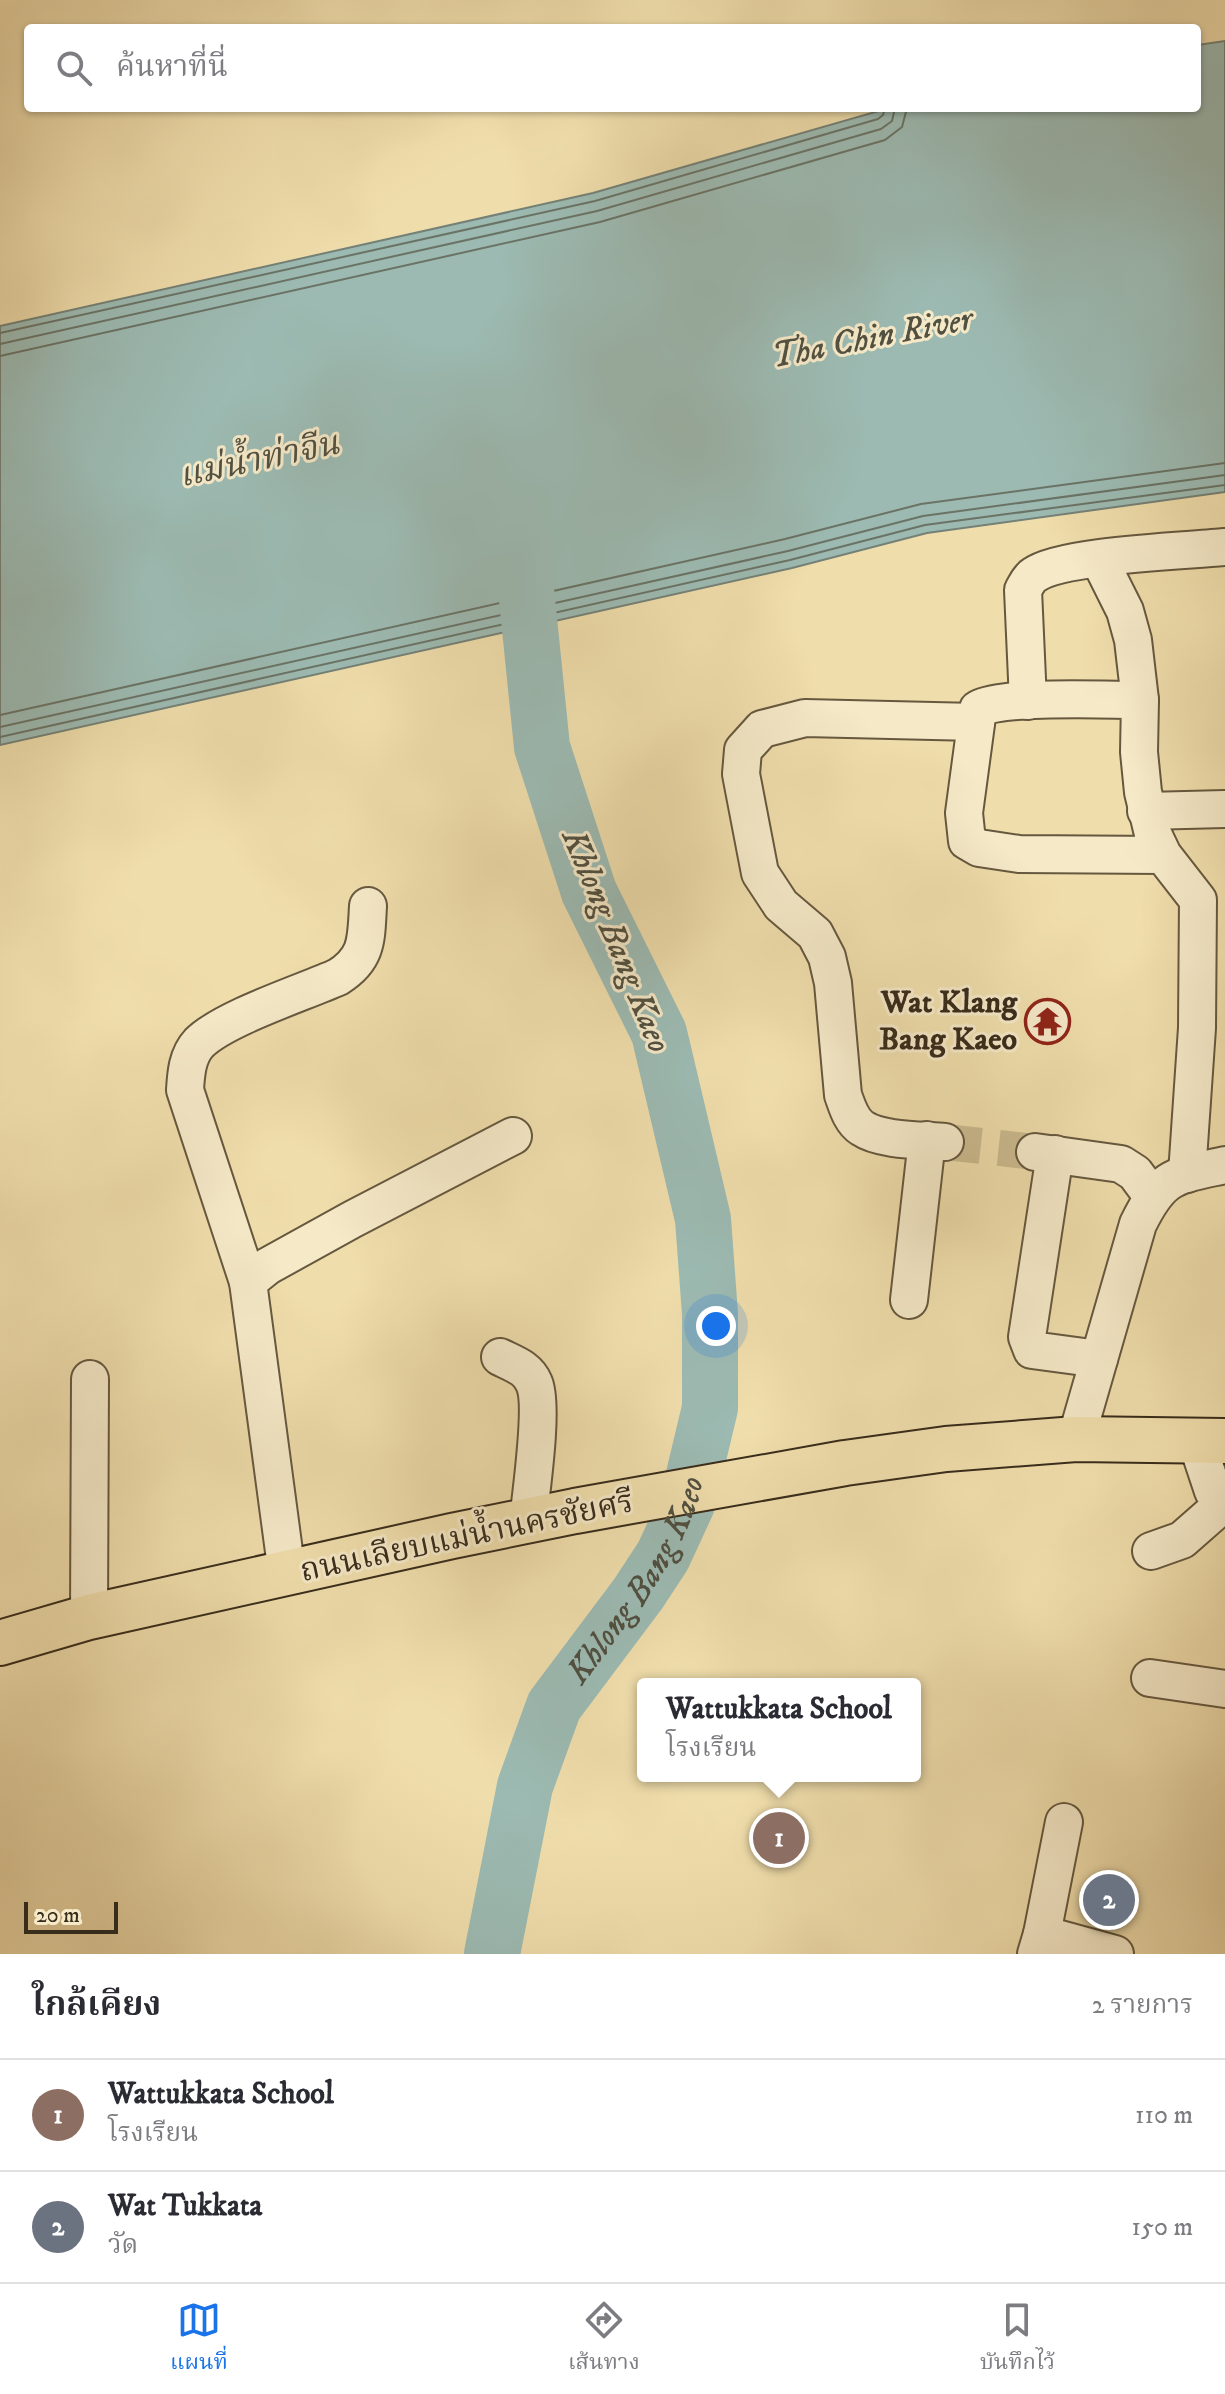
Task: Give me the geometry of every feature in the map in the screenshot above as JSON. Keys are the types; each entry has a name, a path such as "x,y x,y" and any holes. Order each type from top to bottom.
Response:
{"main road":[{"name":"ถนนเลียบแม่น้ำนครชัยศรี","path":"0,1643 89,1617 528,1521 845,1463 946,1449 1076,1439 1211,1440"}],"street":[{"path":"1028,701 1023,590 1031,576 1047,569 1099,559 1225,547"},
{"path":"1099,559 1125,611 1133,640 1140,700 1139,752 1146,811 1163,855 1198,900 1197,1028 1187,1174"},
{"path":"1140,700 1028,701 989,704 978,709 964,813 967,841 979,848 1019,854 1163,855"},
{"path":"909,1300 936,1141 879,1135 860,1127 849,1112 843,1095 833,983 827,957 815,934 781,905 760,873 741,774 743,750 762,729 805,718 976,722"},
{"path":"1146,811 1225,809"},
{"path":"287,1574 248,1282 185,1090 187,1065 197,1045 221,1027 338,977 354,967 366,945 368,906"},
{"path":"248,1282 268,1266 353,1219 513,1136"},
{"path":"1099,1359 1032,1350 1027,1337 1045,1153 1121,1164 1135,1173 1152,1196"},
{"path":"1076,1439 1138,1224 1152,1196 1173,1178 1225,1165"},
{"path":"500,1357 523,1368 534,1383 538,1406 528,1521"},
{"path":"89,1617 90,1379"},
{"path":"1151,1551 1182,1540 1224,1504 1213,1491 1211,1440"},
{"path":"1150,1678 1225,1689"},
{"path":"1064,1822 1039,1944 1115,1954"}],"water":[{"path":"1225,41 1225,492 927,533 792,568 0,745 0,326 593,193 875,112 1201,112 1201,44"}],"waterway":[{"name":"Khlong Bang Kaeo","path":"492,1954 525,1786 554,1706 663,1556 687,1504 710,1408 710,1314 703,1219 659,1033 589,892 542,747 522,550"}],"tunnel":[{"path":"945,1142 1035,1152"}],"place":[{"name":"Wat Klang Bang Kaeo","path":"1048,1021"},
{"name":"Wattukkata School","path":"779,1838"},
{"name":"Wat Tukkata","path":"1109,1900"}],"water label":[{"name":"Tha Chin River","path":"872,338"},
{"name":"แม่น้ำท่าจีน","path":"259,460"}]}
